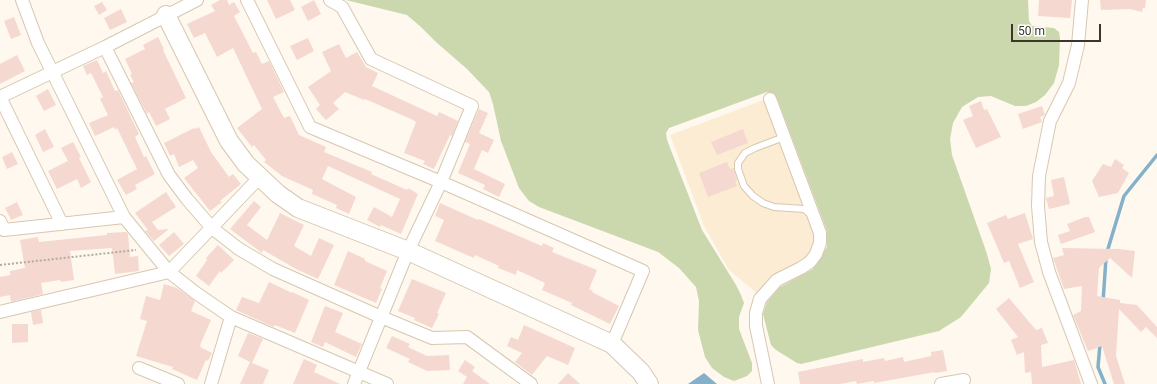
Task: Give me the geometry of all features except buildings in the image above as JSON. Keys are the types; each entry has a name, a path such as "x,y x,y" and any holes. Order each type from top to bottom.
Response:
{"street":[{"path":"22,0 38,43 124,217 148,248 170,272 196,293 231,317 387,384"},
{"path":"62,224 0,97 105,47 197,0"},
{"path":"247,0 310,127 441,182 643,271 612,344"},
{"path":"330,0 342,7 371,59 472,106 441,182 408,251 354,384"},
{"path":"1082,0 1078,45 1069,83 1050,121 1039,176 1038,206 1041,242 1049,272 1090,384"},
{"path":"166,15 229,141 246,164 259,178 278,194 298,208 408,251 612,344 641,372 649,384"},
{"path":"105,47 169,175 212,228 239,249 273,269 381,317 432,338 467,337 531,384"},
{"path":"768,384 756,326 756,313 760,300 777,280 810,262 816,254 820,243 820,233 816,220 770,99"},
{"path":"0,312 170,272 259,178"},
{"path":"0,221 4,230 124,217"},
{"path":"211,384 231,317"},
{"path":"139,368 178,384"},
{"path":"941,384 964,380"}],"lane":[{"path":"784,137 745,153 738,163 738,169 744,186 753,196 763,203 774,206 804,209 816,220"}],"path":[{"path":"0,265 128,252 148,248"}],"shaded area":[{"path":"766,99 817,233 815,252 759,295 729,270 704,226 670,135"}],"green space":[{"path":"346,0 1028,0 1029,21 1032,26 1054,28 1059,32 1059,65 1054,83 1045,95 1036,102 1026,106 1015,106 991,96 978,97 962,107 953,123 950,139 952,155 991,269 989,283 961,317 939,331 801,364 776,350 771,345 763,314 767,302 780,287 813,269 827,247 827,231 777,98 773,94 767,92 669,128 666,133 667,140 702,230 736,285 744,303 739,317 739,329 752,363 752,371 747,376 734,381 724,377 712,368 705,357 698,330 699,301 696,287 679,268 658,252 539,207 529,201 519,188 501,141 489,92 467,69 407,15"}],"water":[{"path":"704,373 717,384 688,384"}],"waterway":[{"path":"1107,252 1124,196 1157,155"},
{"path":"1103,302 1106,258"},
{"path":"1100,344 1098,367 1105,384"}]}
